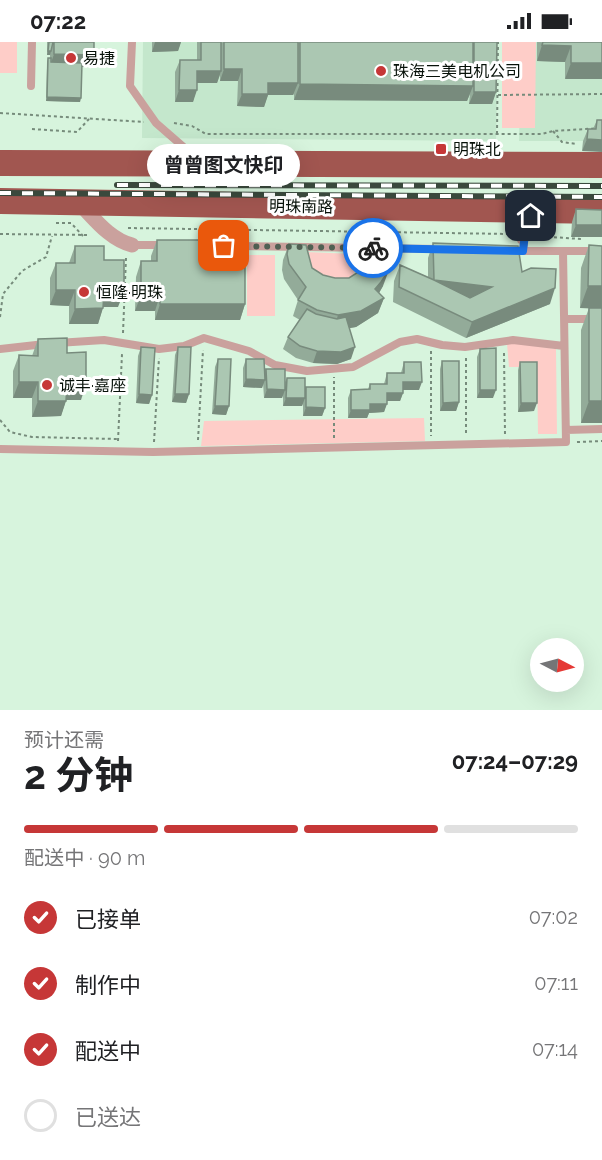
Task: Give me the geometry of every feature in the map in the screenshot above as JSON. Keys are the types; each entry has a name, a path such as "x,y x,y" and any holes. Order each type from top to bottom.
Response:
{"highway":[{"path":"3,158 203,164 602,165"},
{"name":"明珠南路","path":"7,205 74,213 602,211"}],"street":[{"path":"74,213 123,243 132,245"}],"lane":[{"path":"31,86 32,42"},
{"path":"132,42 130,86 156,123 203,164"},
{"path":"506,210 517,220 523,234"},
{"path":"523,251 523,234 528,220 544,210"},
{"path":"132,245 167,245"},
{"path":"226,246 452,250"},
{"path":"499,250 602,251"},
{"path":"0,449 153,452 566,442 563,251"},
{"path":"564,319 602,319"},
{"path":"0,349 104,340 159,349 184,346 204,338 249,351 275,365 307,371 353,367 400,342 417,339 442,345 465,347 513,340 564,346"},
{"path":"566,430 602,429"}],"path":[{"path":"497,135 498,42"},
{"path":"498,94 602,94"},
{"path":"0,113 149,122"},
{"path":"32,129 77,132 89,119"},
{"path":"174,123 192,126 206,134 542,135 553,130 602,128"},
{"path":"553,130 562,142 583,145"},
{"path":"74,213 83,236"},
{"path":"0,234 83,236 132,228 523,234 583,239"},
{"path":"0,317 3,294 22,271 46,258 52,236"},
{"path":"118,452 124,262 132,245"},
{"path":"198,451 204,338"},
{"path":"504,341 505,444"},
{"path":"431,342 431,445"},
{"path":"465,347 466,445"},
{"path":"153,452 159,349"},
{"path":"334,369 334,448"},
{"path":"0,420 10,432 32,437 118,439"},
{"path":"566,442 602,441"}],"shaded area":[{"path":"0,42 17,42 17,73 0,73"},
{"path":"143,42 498,42 496,141 142,138"},
{"path":"502,42 536,42 535,128 502,128"},
{"path":"521,42 602,42 602,141 519,141"},
{"path":"306,252 354,254 355,271 350,282 328,289 305,261"},
{"path":"247,255 275,255 275,316 247,316"},
{"path":"516,343 556,349 557,434 538,434 537,367 509,367 507,344"},
{"path":"424,418 425,441 201,446 204,421"}],"building":[{"path":"49,42 53,42 51,51 48,51"},
{"path":"54,42 94,42 94,55 54,54"},
{"path":"201,42 221,42 221,71 197,71 197,90 179,90 180,60 201,60"},
{"path":"224,42 298,42 298,83 268,83 268,94 242,94 242,69 224,69"},
{"name":"珠海三美电机公司","path":"300,42 473,42 473,86 300,84"},
{"path":"474,42 497,42 496,92 474,92"},
{"path":"543,42 602,42 602,63 571,63 571,46 542,45"},
{"path":"48,58 51,58 51,62 82,63 81,98 47,97"},
{"path":"597,120 602,120 602,140 587,139 588,129 596,129"},
{"path":"576,209 602,210 602,225 576,225"},
{"path":"157,240 245,240 245,304 160,304 160,295 141,295 141,261 157,261"},
{"path":"433,243 518,246 522,272 531,268 556,269 555,288 472,322 399,287 400,265 434,280","holes":["434,280 492,287 470,298"]},
{"path":"289,244 306,245 312,268 323,275 335,278 349,278 363,269 369,245 393,245 389,270 375,289 384,298 361,311 338,315 317,310 298,300 306,287 289,264 287,254"},
{"path":"589,245 602,246 602,286 588,286"},
{"name":"恒隆·明珠","path":"75,246 104,246 104,260 124,260 124,292 104,291 103,308 75,309 75,290 56,290 56,263 75,263"},
{"path":"589,308 602,308 602,401 589,401"},
{"path":"307,309 316,314 337,319 346,317 355,347 341,352 317,351 300,346 288,337"},
{"name":"诚丰·嘉座","path":"67,338 67,353 86,352 86,384 67,384 66,401 38,401 38,382 19,382 19,355 38,356 38,339"},
{"path":"141,347 155,348 152,395 139,394"},
{"path":"178,347 191,347 189,394 175,394"},
{"path":"496,348 496,390 480,390 480,349"},
{"path":"218,359 231,359 229,406 215,406"},
{"path":"246,359 264,359 265,380 246,379"},
{"path":"442,361 459,361 459,402 443,403"},
{"path":"404,362 421,362 422,382 403,382 403,393 387,393 387,404 370,404 370,410 351,410 351,390 370,389 370,384 387,384 387,373 404,373"},
{"path":"520,362 537,362 537,403 521,403"},
{"path":"266,369 285,369 285,390 267,389"},
{"path":"287,378 305,378 305,398 286,398"},
{"path":"306,387 325,387 325,408 306,407"}],"railway":[{"path":"117,185 602,186"},
{"path":"0,193 602,197"}],"way so far":[{"path":"224,246 373,248"}],"place":[{"name":"易捷","path":"71,58"},
{"name":"珠海三美电机公司","path":"381,71"},
{"name":"明珠北","path":"441,149"},
{"name":"曾曾图文快印","path":"224,246"},
{"name":"恒隆·明珠","path":"84,292"},
{"name":"诚丰·嘉座","path":"47,385"}],"route":[{"path":"373,248 523,251 526,225 531,216"}]}
